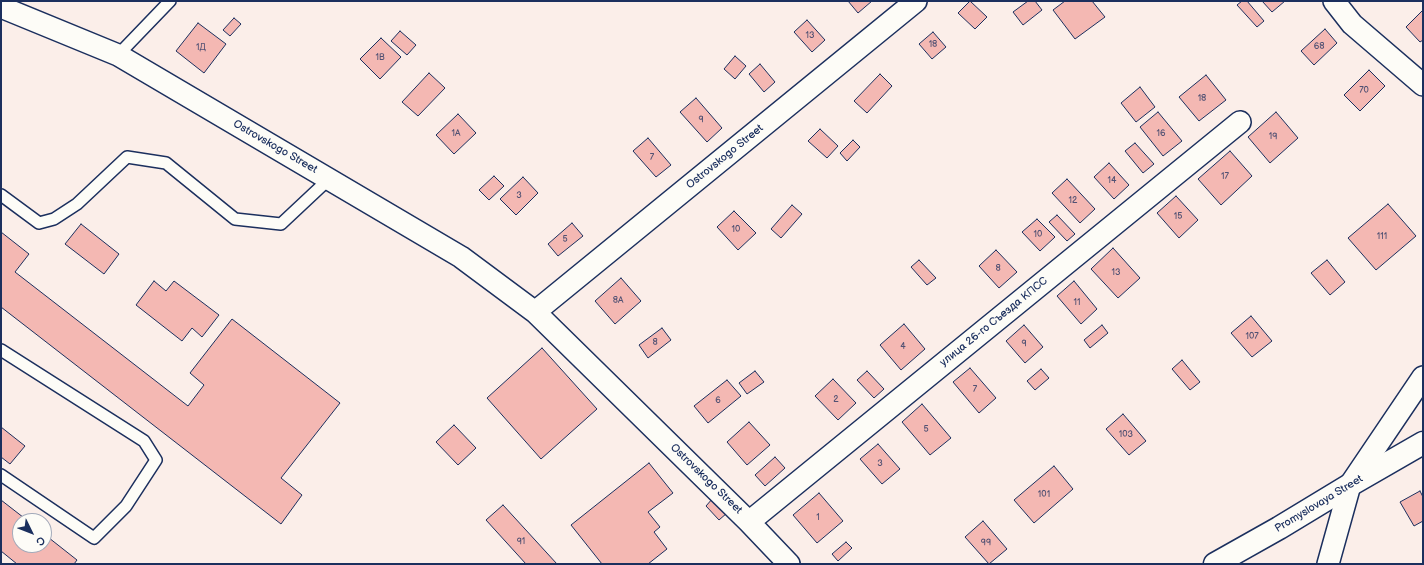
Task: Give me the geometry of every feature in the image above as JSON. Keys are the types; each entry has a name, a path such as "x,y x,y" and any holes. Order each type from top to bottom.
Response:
{"main road":[{"name":"Promyslovaya Street","path":"1215,564 1423,443"}],"street":[{"name":"Ostrovskogo Street","path":"535,312 916,1"},
{"path":"1334,1 1352,24 1423,85"},
{"name":"Ostrovskogo Street","path":"1,7 118,55 461,257 535,312 749,522 789,564"},
{"name":"улица 26-го Съезда КПСС","path":"749,522 1240,122"},
{"path":"1328,564 1350,485 1423,377"}],"lane":[{"path":"118,55 170,1"},
{"path":"1,195 39,223 54,219 76,204 127,158 166,163 236,219 281,224 329,179"},
{"path":"1,350 144,441 156,460 126,506 94,538 1,475"}],"building":[{"path":"848,1 872,1 858,13"},
{"path":"970,1 987,17 975,29 958,13"},
{"path":"1028,1 1035,1 1042,10 1023,25 1013,12"},
{"path":"1065,1 1092,1 1105,17 1075,39 1053,10"},
{"path":"1242,1 1247,1 1264,21 1257,27 1237,5"},
{"path":"1262,1 1285,1 1272,12"},
{"path":"1423,10 1423,40 1420,42 1406,27"},
{"path":"234,18 241,24 230,36 223,30"},
{"path":"807,20 825,40 812,52 794,32"},
{"path":"198,23 226,44 204,73 176,51"},
{"path":"1325,29 1337,43 1314,65 1301,51"},
{"path":"400,31 416,45 407,55 391,41"},
{"path":"933,32 946,47 932,59 919,44"},
{"path":"381,38 401,57 380,79 360,59"},
{"path":"735,56 746,66 735,79 724,69"},
{"path":"760,64 775,82 764,92 749,74"},
{"path":"1369,70 1385,86 1360,111 1344,95"},
{"path":"429,73 445,88 418,116 402,102"},
{"path":"880,74 892,86 867,113 854,101"},
{"path":"1206,75 1226,100 1199,121 1179,97"},
{"path":"1140,87 1155,107 1136,122 1121,103"},
{"path":"696,98 722,128 707,142 680,112"},
{"path":"1158,112 1182,141 1163,156 1140,127"},
{"path":"1276,112 1298,138 1270,163 1248,137"},
{"path":"458,114 476,133 454,154 436,135"},
{"path":"820,129 838,146 827,158 808,141"},
{"path":"648,138 671,165 656,177 633,151"},
{"path":"853,140 860,147 847,161 840,153"},
{"path":"1135,143 1154,164 1143,173 1125,151"},
{"path":"1230,151 1252,176 1221,205 1198,179"},
{"path":"1109,163 1129,185 1114,199 1094,177"},
{"path":"494,176 504,186 489,200 479,190"},
{"path":"523,177 538,193 516,215 500,199"},
{"path":"1067,179 1095,209 1080,223 1052,193"},
{"path":"1176,196 1198,220 1179,238 1157,213"},
{"path":"1388,204 1416,236 1376,270 1348,238"},
{"path":"792,205 802,214 781,238 771,229"},
{"path":"734,211 756,233 738,250 717,227"},
{"path":"1057,215 1075,234 1067,241 1049,222"},
{"path":"1037,219 1055,237 1040,251 1022,232"},
{"path":"572,223 583,236 558,256 548,244"},
{"path":"81,224 119,254 104,274 65,244"},
{"path":"1,232 29,254 15,272 188,406 204,385 190,373 232,319 340,403 281,478 302,495 281,524 1,307"},
{"path":"1113,248 1140,278 1118,298 1091,269"},
{"path":"996,250 1017,272 999,288 979,266"},
{"path":"919,260 936,278 927,285 911,267"},
{"path":"1327,260 1345,282 1330,295 1311,273"},
{"path":"621,278 641,301 615,324 595,301"},
{"path":"154,281 166,291 174,281 219,315 202,337 192,328 182,341 136,305"},
{"path":"1074,281 1097,309 1081,324 1057,296"},
{"path":"1251,316 1272,341 1252,357 1231,333"},
{"path":"904,324 925,349 901,370 880,345"},
{"path":"1024,325 1043,347 1025,363 1006,341"},
{"path":"1102,325 1108,333 1090,348 1084,340"},
{"path":"662,328 671,340 648,358 639,345"},
{"path":"542,348 597,409 541,459 487,398"},
{"path":"1182,360 1200,382 1190,390 1172,369"},
{"path":"970,368 996,398 979,413 953,382"},
{"path":"1041,369 1049,378 1035,390 1027,381"},
{"path":"755,371 764,382 747,394 739,383"},
{"path":"867,371 884,389 874,398 857,380"},
{"path":"833,379 856,403 838,420 815,396"},
{"path":"727,380 741,396 708,423 694,406"},
{"path":"922,404 951,438 930,455 902,422"},
{"path":"1123,414 1146,441 1129,455 1106,429"},
{"path":"749,422 770,445 747,465 727,442"},
{"path":"454,425 476,448 458,465 436,442"},
{"path":"1,427 25,446 10,464 1,457"},
{"path":"878,444 900,469 882,484 860,459"},
{"path":"775,457 785,468 765,486 755,475"},
{"path":"649,463 673,493 648,512 660,527 654,532 667,549 648,564 602,564 571,525"},
{"path":"1054,466 1073,489 1034,523 1014,500"},
{"path":"1420,491 1423,497 1423,521 1414,526 1400,502"},
{"path":"819,493 843,521 817,543 793,515"},
{"path":"713,498 727,513 719,520 706,506"},
{"path":"1,500 18,513 12,513 12,553 52,553 52,540 77,560 74,564 17,564 1,551"},
{"path":"503,505 557,564 526,564 486,520"},
{"path":"983,521 1007,549 989,564 965,537"},
{"path":"846,542 852,548 838,561 832,554"}]}
